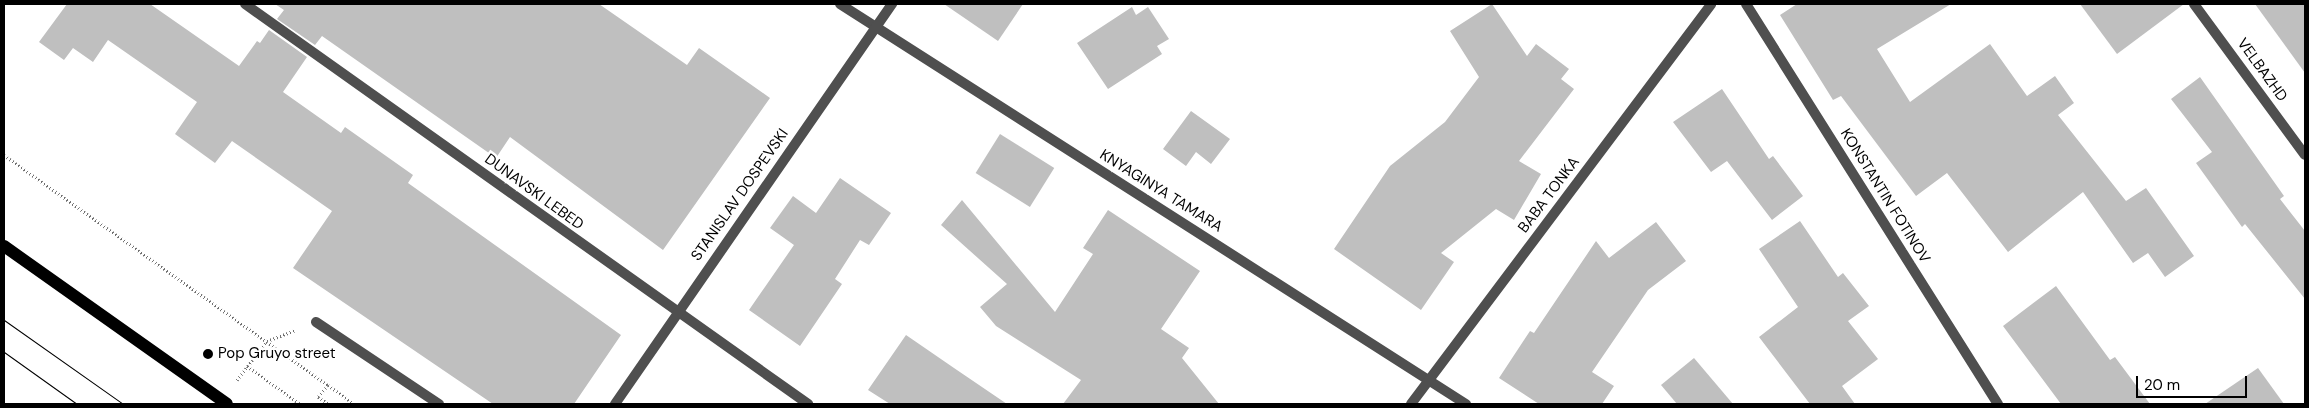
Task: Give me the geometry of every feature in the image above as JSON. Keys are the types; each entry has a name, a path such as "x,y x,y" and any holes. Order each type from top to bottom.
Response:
{"main road":[{"path":"4,246 225,402"}],"street":[{"name":"DUNAVSKI LEBED","path":"245,4 677,313 808,404"},
{"name":"KNYAGINYA TAMARA","path":"840,4 874,28 1466,404"},
{"name":"STANISLAV DOSPEVSKI","path":"615,404 892,4"},
{"name":"BABA TONKA","path":"1411,404 1711,4"},
{"name":"KONSTANTIN FOTINOV","path":"1746,4 1998,404"},
{"name":"VELBAZHD","path":"2194,4 2305,155"},
{"path":"316,322 439,404"}],"path":[{"path":"4,155 354,404"},
{"path":"225,402 247,366 267,341 316,322"},
{"path":"247,366 300,404"},
{"path":"328,384 318,397 328,404"}],"building":[{"path":"67,4 150,4 239,66 257,41 260,43 269,30 307,57 283,92 341,133 345,127 413,175 408,183 621,335 574,404 493,404 293,268 332,211 232,141 215,163 175,134 197,102 108,40 93,62 73,48 64,60 39,42"},
{"path":"275,4 599,4 687,65 699,48 770,98 663,250 510,137 496,158 322,36 315,45 277,19 284,10"},
{"path":"944,4 1023,4 998,41"},
{"path":"1492,4 1527,56 1536,44 1569,69 1561,79 1574,89 1519,161 1541,174 1514,220 1496,209 1441,253 1454,262 1421,310 1334,249 1390,166 1445,122 1479,77 1450,31"},
{"path":"1797,4 1951,4 1877,49 1910,102 1990,44 2027,96 2055,76 2074,103 2058,115 2126,201 2146,188 2194,256 2165,277 2148,253 2133,263 2083,192 2008,252 1947,173 1916,196 1841,96 1833,100 1780,15"},
{"path":"2080,4 2184,4 2117,54"},
{"path":"2255,4 2305,4 2305,73"},
{"path":"1132,7 1136,15 1148,7 1169,39 1157,46 1162,54 1108,89 1077,43"},
{"path":"2200,77 2284,196 2280,199 2305,231 2305,299 2245,224 2242,227 2196,163 2212,152 2171,99"},
{"path":"1722,89 1769,159 1773,156 1803,196 1772,220 1727,161 1711,172 1673,122"},
{"path":"1191,111 1230,139 1211,164 1196,152 1186,166 1163,149"},
{"path":"1000,134 1054,168 1030,207 976,173"},
{"path":"840,178 891,213 869,245 860,240 835,279 842,284 800,346 749,310 794,245 770,228 793,196 816,213"},
{"path":"962,200 1055,312 1093,254 1083,248 1108,210 1200,271 1161,329 1189,348 1182,358 1219,404 1063,404 1081,380 996,326 980,307 1007,284 941,225"},
{"path":"1800,221 1838,277 1843,273 1869,306 1848,321 1878,359 1842,386 1855,404 1810,404 1759,337 1798,307 1759,249"},
{"path":"1656,222 1686,261 1648,290 1592,372 1614,386 1602,404 1539,404 1499,378 1530,331 1534,333 1596,241 1609,258"},
{"path":"2056,286 2110,360 2115,357 2150,404 2061,404 2003,326"},
{"path":"906,335 1007,404 890,404 868,390"},
{"path":"1694,358 1733,404 1677,404 1661,385"},
{"path":"2258,368 2284,404 2205,404"}],"tram line":[{"path":"4,320 123,404"},
{"path":"4,352 77,404"}],"place":[{"name":"Pop Gruyo street","path":"208,354"}]}
